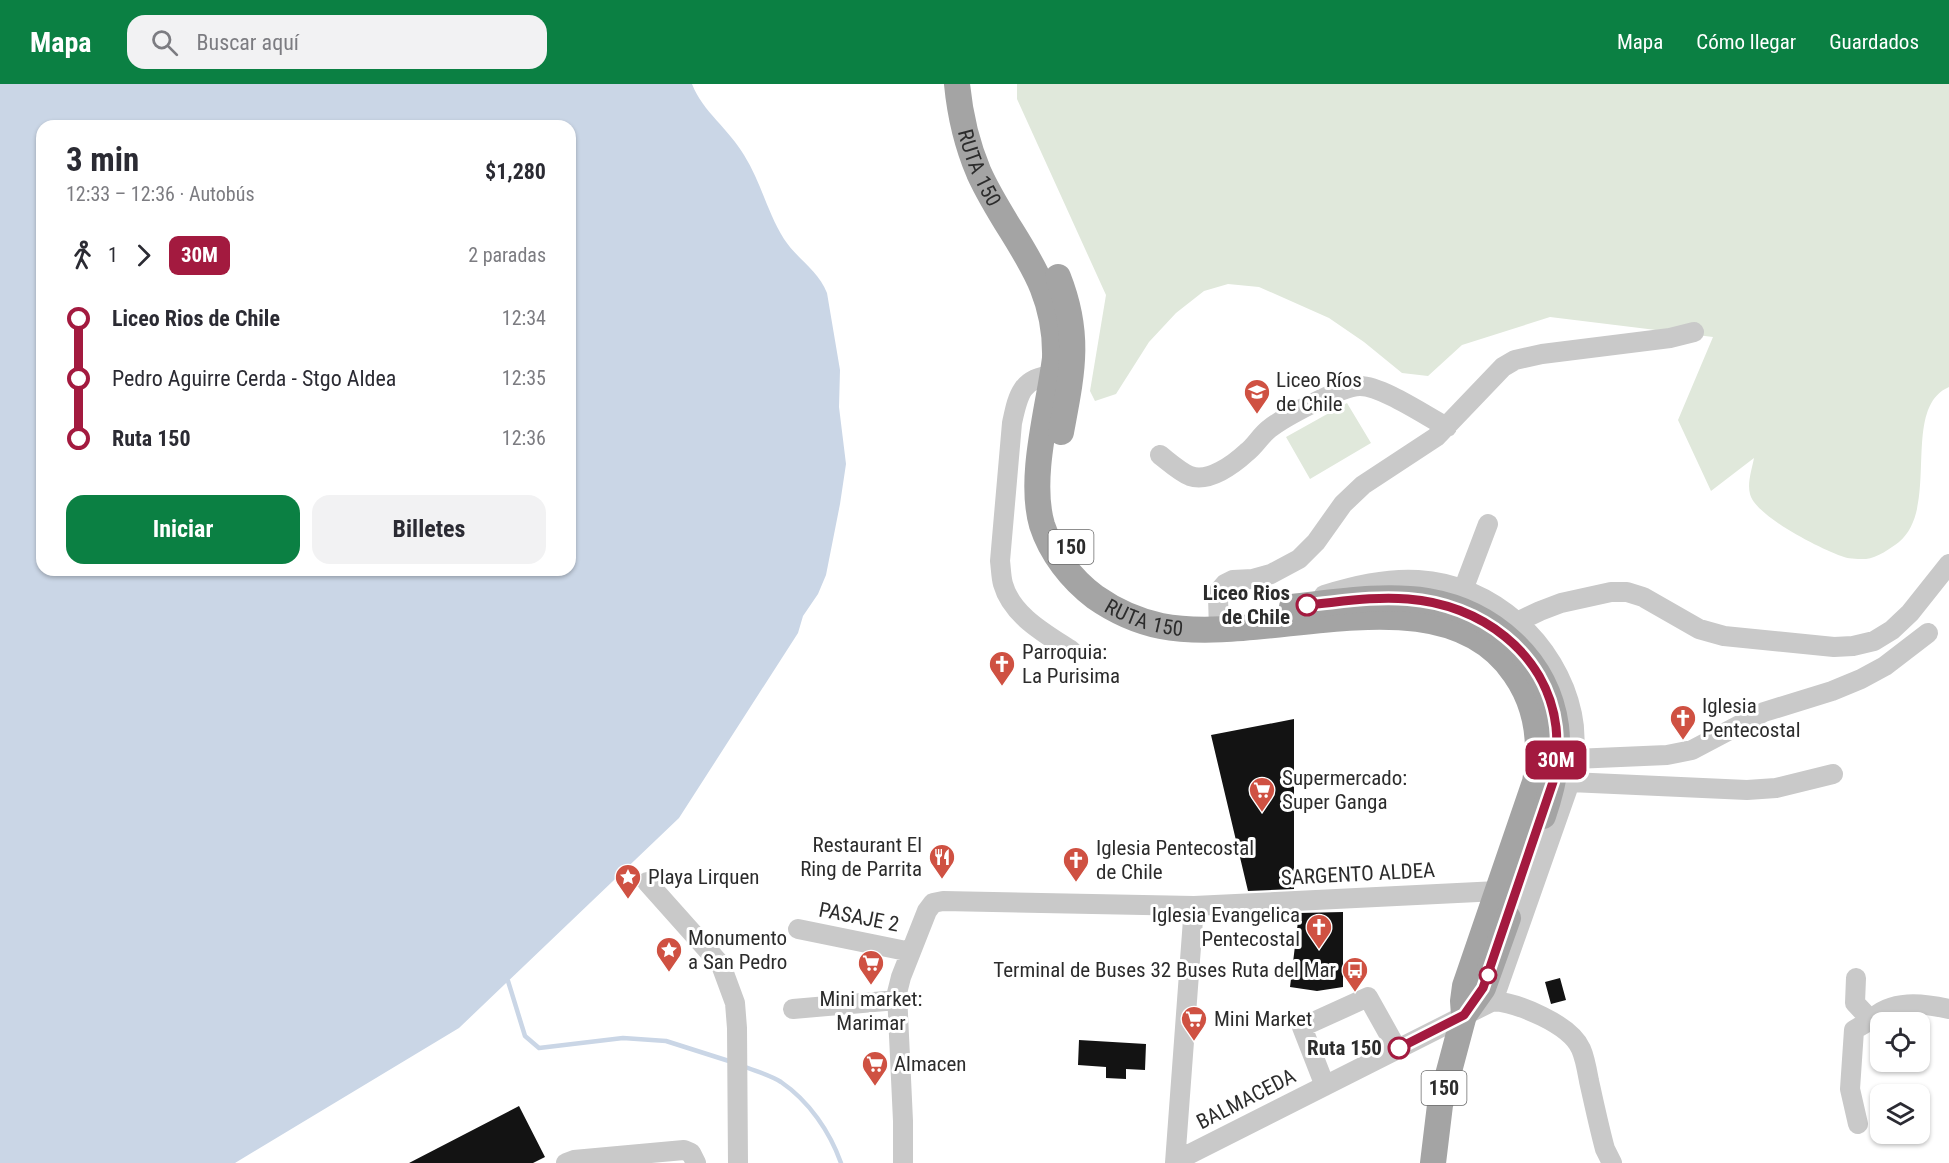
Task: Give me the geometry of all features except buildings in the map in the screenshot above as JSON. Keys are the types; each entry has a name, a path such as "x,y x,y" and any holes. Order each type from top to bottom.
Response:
{"main road":[{"name":"RUTA 150","path":"957,84 962,121 973,158 990,194 1036,270 1050,305 1055,341 1053,375 1039,461 1038,496 1042,524 1059,560 1090,593 1116,610 1162,626 1357,618 1413,618 1442,623 1479,639 1495,651 1513,671 1527,695 1536,720 1539,746 1538,764 1530,800 1465,986 1462,1001 1464,1015"},
{"name":"RUTA 150","path":"973,84 977,117 989,155 1057,275 1070,311 1073,330 1073,364 1057,456 1054,488 1057,513 1066,538 1086,568 1106,586 1136,603 1219,622 1290,607 1390,598 1447,605 1483,620 1510,639 1530,663 1544,688 1556,726 1557,746 1553,782 1483,988 1464,1015"},
{"name":"150","path":"1434,1163 1440,1105 1464,1015"}],"street":[{"path":"1219,622 1219,591 1225,584 1233,580 1253,579 1272,574 1299,560 1355,492 1371,478 1429,442 1446,427 1494,374 1515,360 1542,354 1670,338 1694,332"},
{"path":"1053,375 1038,376 1026,383 1016,403 1012,423 1000,561 1002,583 1009,599 1028,621 1072,651"},
{"path":"1160,455 1190,476 1203,478 1222,471 1248,452 1267,430 1283,419 1346,388 1361,386 1380,390 1446,427"},
{"path":"1463,590 1488,524"},
{"path":"1517,622 1539,610 1561,603 1611,592 1628,592 1643,597 1699,629 1724,636 1834,647 1853,646 1874,641 1892,630 1910,613 1949,564"},
{"path":"1290,607 1345,588 1391,581 1430,581 1463,590 1490,603 1517,622 1542,648 1563,686 1572,714 1574,759 1570,782 1493,1001 1522,1007 1540,1015 1578,1043 1584,1058 1605,1149 1612,1163"},
{"path":"1574,759 1667,755 1692,750 1764,712 1832,692 1861,679 1885,666 1928,633"},
{"path":"1570,782 1747,790 1776,788 1833,774"},
{"path":"647,882 721,965 735,1003 738,1163"},
{"name":"SARGENTO ALDEA","path":"911,951 927,911 933,903 938,901 1194,906 1498,891"},
{"path":"1175,1162 1194,906"},
{"name":"PASAJE 2","path":"798,929 911,951"},
{"path":"903,1163 904,1135 897,1000 898,987 911,951"},
{"path":"1856,978 1858,982 1855,1003 1870,1019"},
{"path":"1325,1086 1302,1028 1368,997 1397,1049"},
{"path":"793,1009 897,1000"},
{"name":"BALMACEDA","path":"1175,1162 1493,1001"},
{"path":"1880,1012 1902,1005 1921,1004 1949,1009"},
{"path":"1858,1124 1850,1089 1854,1030 1870,1021"},
{"path":"566,1163 574,1160 684,1150 691,1153 696,1163"}],"shaded area":[{"path":"1017,84 1949,84 1949,387 1935,398 1926,415 1918,506 1911,526 1899,542 1879,555 1866,559 1849,558 1821,547 1791,531 1776,522 1755,503 1750,494 1749,485 1754,458 1711,491 1678,420 1713,337 1550,317 1462,345 1428,376 1402,373 1364,342 1329,318 1259,287 1228,284 1204,291 1176,313 1149,342 1116,394 1095,401 1090,391 1106,295 1017,99"},
{"path":"1347,403 1371,443 1310,479 1286,437"}],"water":[{"path":"0,84 692,84 709,112 744,155 784,239 813,271 827,293 840,370 839,407 846,464 826,575 818,594 803,616 798,633 679,818 459,1028 235,1163 0,1163"}],"waterway":[{"path":"508,981 525,1036 539,1048 623,1038 666,1041 732,1062"},
{"path":"743,1066 777,1080 801,1098 825,1129 841,1163"}],"bus line":[{"name":"30M","path":"1307,605 1371,599 1409,599 1447,605 1483,620 1510,639 1530,663 1550,700 1556,726 1556,766 1549,798 1483,988 1464,1015 1399,1048"}],"place":[{"name":"Liceo Ríos de Chile","path":"1257,415"},
{"name":"Liceo Rios de Chile","path":"1307,605"},
{"name":"Parroquia: La Purisima","path":"1002,687"},
{"name":"Iglesia Pentecostal","path":"1683,741"},
{"name":"Supermercado: Super Ganga","path":"1262,813"},
{"name":"Restaurant El Ring de Parrita","path":"942,880"},
{"name":"Iglesia Pentecostal de Chile","path":"1076,883"},
{"name":"Playa Lirquen","path":"628,900"},
{"name":"Iglesia Evangelica Pentecostal","path":"1319,950"},
{"name":"Monumento a San Pedro","path":"669,973"},
{"name":"Mini market: Marimar","path":"871,986"},
{"name":"Terminal de Buses 32 Buses Ruta del Mar","path":"1355,993"},
{"name":"Mini Market","path":"1194,1042"},
{"name":"Ruta 150","path":"1399,1048"},
{"name":"Almacen","path":"875,1087"}]}
